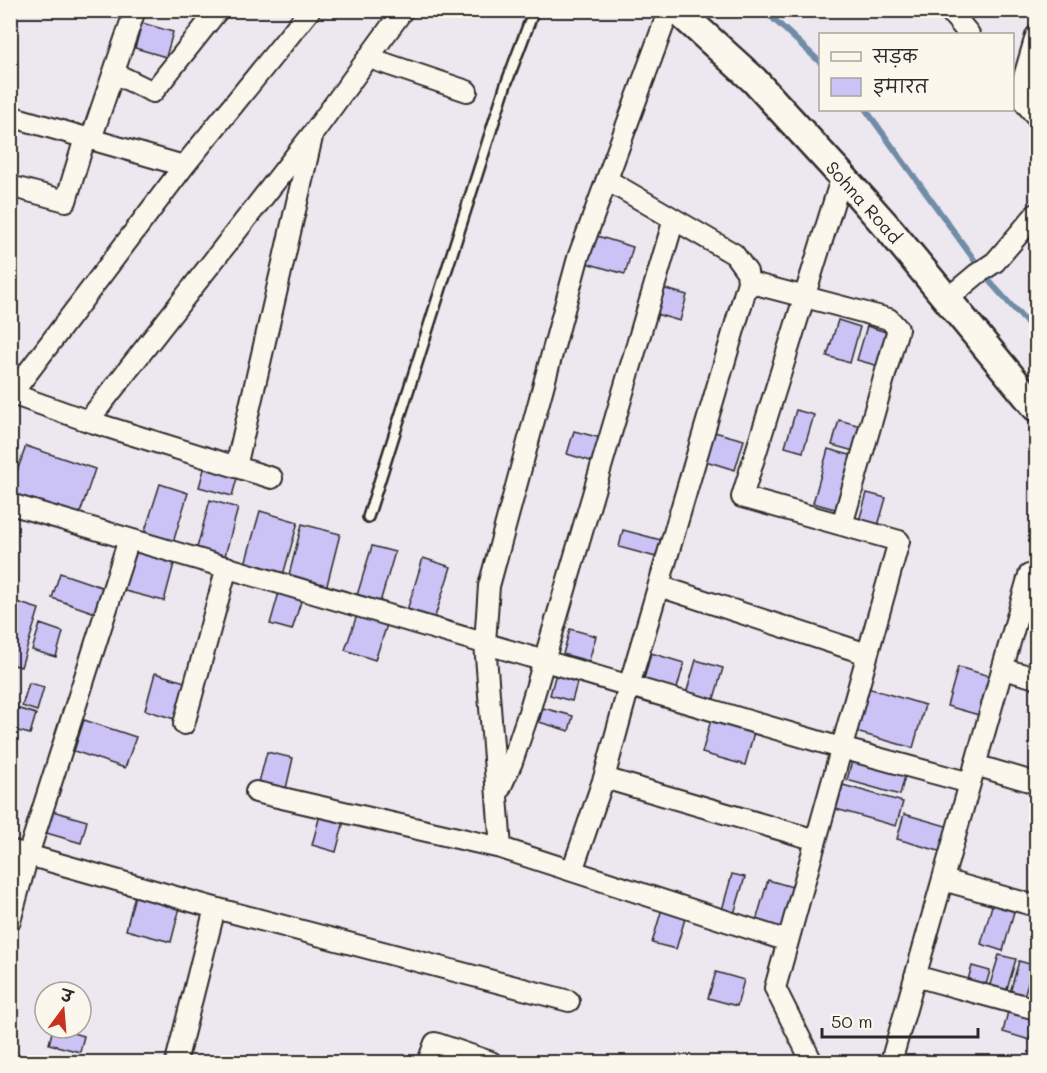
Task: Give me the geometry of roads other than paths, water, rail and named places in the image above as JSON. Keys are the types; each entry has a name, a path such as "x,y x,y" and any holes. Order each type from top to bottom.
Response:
{"main road":[{"name":"Sohna Road","path":"677,10 754,80 842,176 889,229 1036,407"}],"street":[{"path":"10,186 66,201 135,10"},
{"path":"114,73 153,92 218,10"},
{"path":"272,478 11,395 184,166 310,10"},
{"path":"88,421 314,132 403,10"},
{"path":"501,848 485,643 489,586 578,258 669,10"},
{"path":"949,10 968,33"},
{"path":"1036,36 1016,91 1036,116"},
{"path":"369,58 467,91"},
{"path":"10,116 184,166"},
{"path":"236,467 314,132"},
{"path":"812,1062 776,988 898,541 742,497 842,176"},
{"path":"572,871 604,778 748,282 747,272 734,254 607,180"},
{"path":"947,299 995,262 1036,214"},
{"path":"497,796 512,762 529,712 674,219"},
{"path":"748,282 889,319 898,329 842,525"},
{"path":"10,504 841,748 973,774 1036,783"},
{"path":"10,921 19,852 129,538"},
{"path":"184,724 226,567"},
{"path":"891,1062 1029,575 1036,578"},
{"path":"659,586 867,654"},
{"path":"1003,669 1036,678"},
{"path":"604,778 816,840"},
{"path":"256,792 501,848 788,941"},
{"path":"19,852 215,908 569,1001"},
{"path":"943,880 1036,906"},
{"path":"176,1062 215,908"},
{"path":"915,976 1036,1009"},
{"path":"428,1062 435,1043 490,1062"}],"lane":[{"path":"368,517 505,87 534,10"}],"waterway":[{"path":"764,10 819,61"},
{"path":"867,111 991,283 1036,333"}]}
